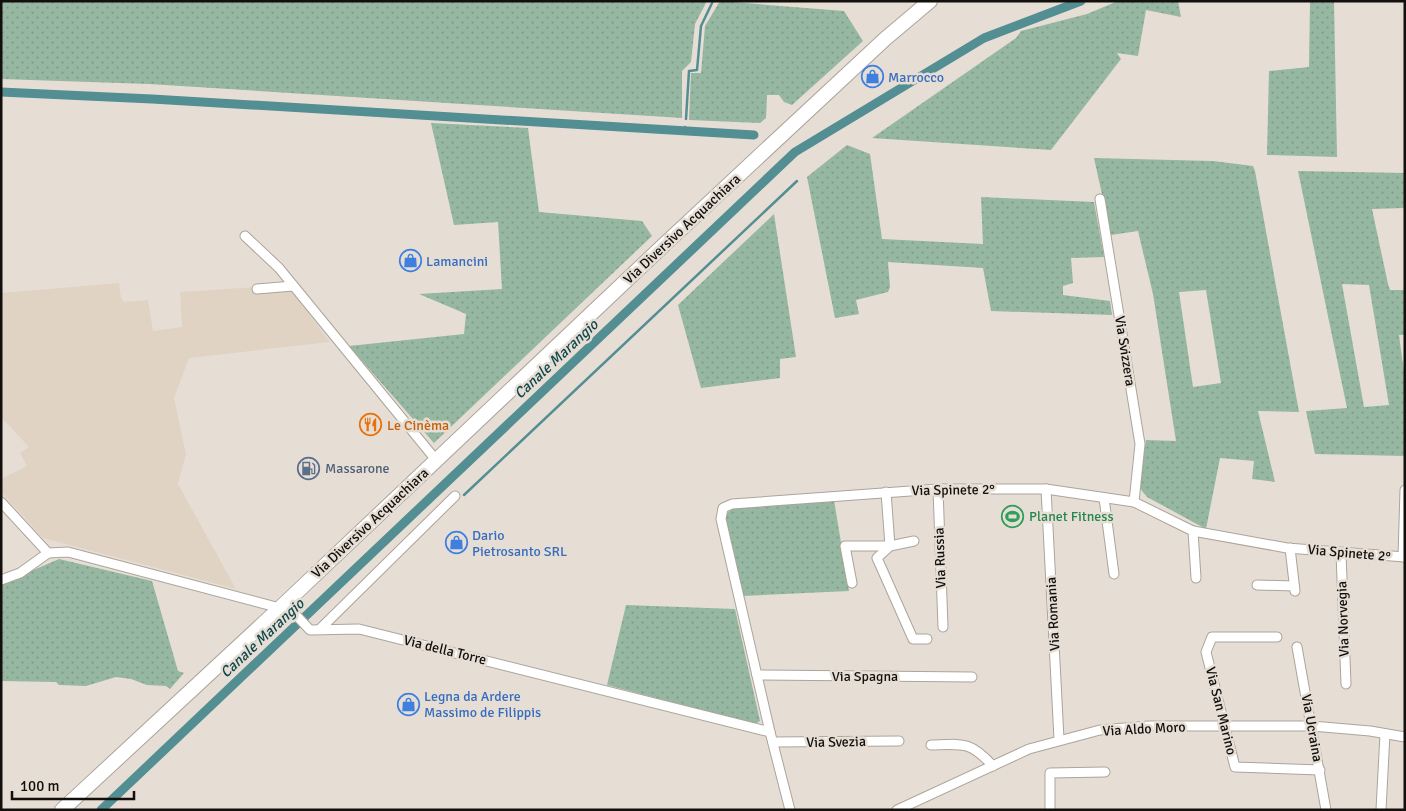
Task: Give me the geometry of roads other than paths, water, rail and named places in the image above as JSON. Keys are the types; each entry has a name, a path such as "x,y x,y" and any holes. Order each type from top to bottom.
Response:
{"main road":[{"name":"Via Diversivo Acquachiara","path":"62,810 280,608 815,104 930,1"}],"street":[{"name":"Via Svizzera","path":"1100,199 1140,444 1134,502"},
{"name":"Via Diversivo Acquachiara","path":"244,236 279,268 436,460"},
{"path":"257,289 293,286"},
{"name":"Via Spinete 2°","path":"770,732 721,519 723,508 732,504 938,488 1046,489 1134,502 1193,532 1290,548 1404,557"},
{"name":"Via Russia","path":"938,488 943,626"},
{"name":"Via Romania","path":"1046,489 1059,740"},
{"path":"1404,557 1405,490"},
{"path":"886,492 890,546"},
{"path":"320,629 455,496"},
{"path":"1104,498 1114,574"},
{"path":"1,502 48,552 20,573 1,580"},
{"path":"1193,532 1196,578"},
{"path":"852,583 845,546 890,546 914,541"},
{"path":"890,546 877,558 912,639 927,639"},
{"path":"1257,585 1295,589 1290,548"},
{"name":"Via della Torre","path":"48,552 68,552 280,608 295,614 310,630 359,629 770,732"},
{"name":"Via Norvegia","path":"1341,553 1346,684"},
{"name":"Via San Marino","path":"1277,637 1212,637 1206,652 1235,767 1320,770"},
{"name":"Via Ucraina","path":"1297,647 1326,810"},
{"name":"Via Spagna","path":"757,675 972,677"},
{"name":"Via Aldo Moro","path":"897,810 1029,749 1100,730 1148,726 1226,728 1312,726 1405,737"},
{"path":"770,732 790,810"},
{"path":"1381,810 1385,734"},
{"name":"Via Svezia","path":"772,742 899,741"},
{"path":"931,745 959,744 977,749 993,766"},
{"path":"1050,810 1050,773 1105,772"}],"waterway":[{"path":"686,119 689,71 697,70 701,26 713,1"},
{"name":"Canale Marangio","path":"101,810 795,152 984,38 1081,1"},
{"path":"1,92 152,99 754,135"},
{"path":"464,495 797,181"}],"place":[{"name":"Marrocco","path":"872,77"},
{"name":"Lamancini","path":"410,261"},
{"name":"Le Cinèma","path":"371,425"},
{"name":"Massarone","path":"309,468"},
{"name":"Planet Fitness","path":"1013,516"},
{"name":"Dario Pietrosanto SRL","path":"456,543"},
{"name":"Legna da Ardere Massimo de Filippis","path":"408,704"}]}
